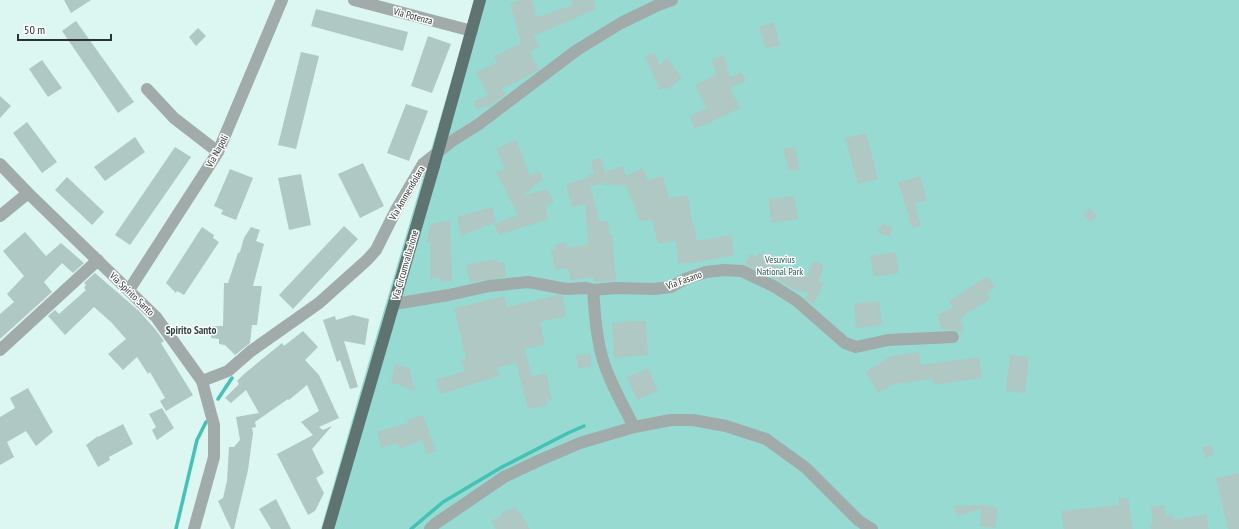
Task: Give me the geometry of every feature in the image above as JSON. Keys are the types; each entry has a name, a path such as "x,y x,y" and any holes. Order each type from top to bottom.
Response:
{"main road":[{"name":"Via Circumvallazione","path":"328,529 434,166 480,0"}],"street":[{"name":"Via Napoli","path":"130,290 218,152 282,0"},
{"name":"Via Potenza","path":"354,0 472,31"},
{"name":"Via Ammendolara","path":"202,381 228,371 251,351 319,303 367,260 376,250 396,210 423,164 452,141 479,124 577,50 621,23 672,0"},
{"path":"147,89 174,118 218,152"},
{"name":"Via Spirito Santo","path":"0,164 156,317 202,381 214,425 214,457 194,529"},
{"path":"0,216 28,193"},
{"path":"0,350 98,260"},
{"name":"Via Fasano","path":"394,304 490,286 528,282 566,289 654,289 671,287 685,279 706,272 724,270 742,271 775,287 797,301 845,342 856,347 888,340 952,337"},
{"path":"593,290 598,339 603,359 608,375 634,427"},
{"path":"430,529 504,477 540,460 580,443 634,427 671,420 693,420 726,426 766,439 806,468 859,521 872,529"}],"green space":[{"name":"Vesuvius National Park","path":"475,0 1239,0 1239,529 321,529"}],"building":[{"path":"64,0 91,0 71,13"},
{"path":"521,0 532,0 537,17 573,5 571,0 594,0 596,9 534,36 539,47 530,52 539,70 502,89 505,95 488,107 487,105 477,110 473,102 488,95 476,72 497,63 494,56 521,43 510,3"},
{"path":"316,9 408,32 403,51 311,26"},
{"path":"76,21 134,102 118,113 62,31"},
{"path":"774,22 780,45 766,49 759,27"},
{"path":"198,28 206,36 196,46 189,37"},
{"path":"428,36 451,44 432,93 411,86"},
{"path":"301,52 319,56 296,149 278,145"},
{"path":"655,53 659,65 667,58 682,78 667,90 664,88 660,90 645,56"},
{"path":"724,55 730,77 742,72 746,81 730,88 740,108 705,125 694,128 690,116 707,108 695,86 716,74 712,59"},
{"path":"42,60 62,88 48,97 29,69"},
{"path":"0,96 11,106 0,118"},
{"path":"406,104 428,111 409,161 387,153"},
{"path":"27,122 57,162 42,173 13,133"},
{"path":"866,133 878,179 858,184 845,138"},
{"path":"135,137 145,152 105,181 94,167"},
{"path":"516,140 530,175 540,171 543,179 522,196 547,189 554,202 545,206 548,219 499,235 494,224 518,215 496,172 505,169 496,149"},
{"path":"175,147 191,157 130,245 115,235"},
{"path":"795,147 800,170 789,171 783,149"},
{"path":"601,158 605,172 623,166 626,176 643,168 648,180 663,176 669,198 688,195 692,223 694,223 697,241 731,235 734,255 700,262 678,264 676,241 658,244 652,220 640,221 626,186 602,185 614,180 592,186 589,179 599,221 608,221 609,235 612,234 616,281 594,282 593,277 571,281 568,268 555,270 551,250 556,249 555,245 566,242 567,248 588,244 585,204 572,207 566,184 588,178 587,176 594,174 591,161"},
{"path":"363,163 384,206 360,218 338,174"},
{"path":"230,169 253,178 236,220 221,214 223,210 214,206"},
{"path":"301,174 311,225 289,230 278,178"},
{"path":"920,176 927,200 915,204 921,226 912,228 898,182"},
{"path":"67,177 104,212 92,225 55,190"},
{"path":"794,196 798,219 771,223 768,199"},
{"path":"488,208 493,208 496,222 461,236 457,217"},
{"path":"1089,208 1097,215 1091,222 1083,215"},
{"path":"450,220 452,281 441,282 440,277 430,279 431,241 426,242 431,224"},
{"path":"882,223 893,228 889,237 878,232"},
{"path":"344,226 358,239 293,309 279,295"},
{"path":"202,227 214,235 213,238 219,242 184,295 177,291 176,293 166,283"},
{"path":"251,227 260,230 256,241 264,244 253,286 262,286 257,325 252,325 250,343 235,355 225,345 219,344 219,339 211,338 212,326 223,326 224,283 228,283 244,238"},
{"path":"25,232 46,256 61,243 84,263 73,273 62,263 44,282 52,292 0,339 0,314 14,302 7,294 24,276 3,251"},
{"path":"895,252 899,273 874,277 870,256"},
{"path":"758,253 776,259 774,265 787,269 786,271 807,277 812,261 824,265 819,281 824,283 813,305 805,298 808,293 790,288 775,278 746,265 749,254 757,257"},
{"path":"497,259 498,262 504,262 506,277 470,282 466,264"},
{"path":"95,273 139,311 155,329 164,341 161,343 193,395 166,411 160,401 165,398 150,372 148,374 137,357 123,370 108,354 126,339 111,322 94,307 65,335 48,316 55,310 59,314 86,290 84,288 86,285 84,283"},
{"path":"987,276 995,287 987,294 990,299 960,318 964,331 959,332 941,329 938,314 953,307 949,301"},
{"path":"558,295 563,296 566,316 540,322 545,345 525,349 532,376 546,373 552,400 546,401 547,405 528,409 516,363 497,368 500,376 441,394 436,380 465,371 461,360 466,358 454,308 504,296 507,307"},
{"path":"879,301 882,325 856,328 854,304"},
{"path":"353,315 369,319 365,345 344,341 358,387 350,389 340,360 337,362 323,320 335,316 336,320"},
{"path":"646,321 648,355 614,358 612,323"},
{"path":"303,331 318,347 305,360 319,375 339,418 319,427 323,430 332,426 312,449 324,473 316,478 324,493 315,511 308,515 277,454 313,435 301,422 319,411 307,385 289,400 288,399 255,422 256,427 252,428 253,433 248,470 234,529 231,529 218,501 223,498 227,481 229,447 234,447 240,440 236,417 259,413 246,390 231,403 225,398 239,384 237,381 244,374 282,343 284,346"},
{"path":"919,352 921,365 979,357 982,378 934,385 933,379 894,384 878,393 866,372 891,356"},
{"path":"591,354 591,367 578,368 576,355"},
{"path":"1010,355 1029,357 1025,393 1006,391"},
{"path":"395,364 409,368 415,391 391,382"},
{"path":"648,368 658,391 637,400 627,377"},
{"path":"28,388 53,432 36,446 26,431 7,442 14,457 0,465 0,417 15,408 10,398"},
{"path":"162,408 174,428 157,440 152,430 156,427 149,414"},
{"path":"423,415 436,451 427,454 422,440 400,449 397,443 381,448 377,432 408,423 407,420"},
{"path":"123,424 133,444 109,457 110,460 98,467 86,445 98,436"},
{"path":"1212,445 1214,455 1205,458 1202,447"},
{"path":"1239,473 1239,529 1228,529 1216,478"},
{"path":"1119,498 1128,498 1133,529 1064,529 1061,511 1119,505"},
{"path":"276,499 291,529 271,529 259,509"},
{"path":"984,505 998,508 995,528 980,526 981,509 958,516 953,506"},
{"path":"1164,505 1166,516 1173,515 1174,520 1206,514 1209,529 1151,529 1150,524 1153,524 1151,507"},
{"path":"515,507 520,514 521,513 530,529 496,529 491,521 502,515 502,512"}],"waterway":[{"path":"218,399 232,378"},
{"path":"176,529 197,440 206,422"},
{"path":"411,529 443,502 502,467 584,426"}],"district":[{"name":"Spirito Santo","path":"191,330"}]}
